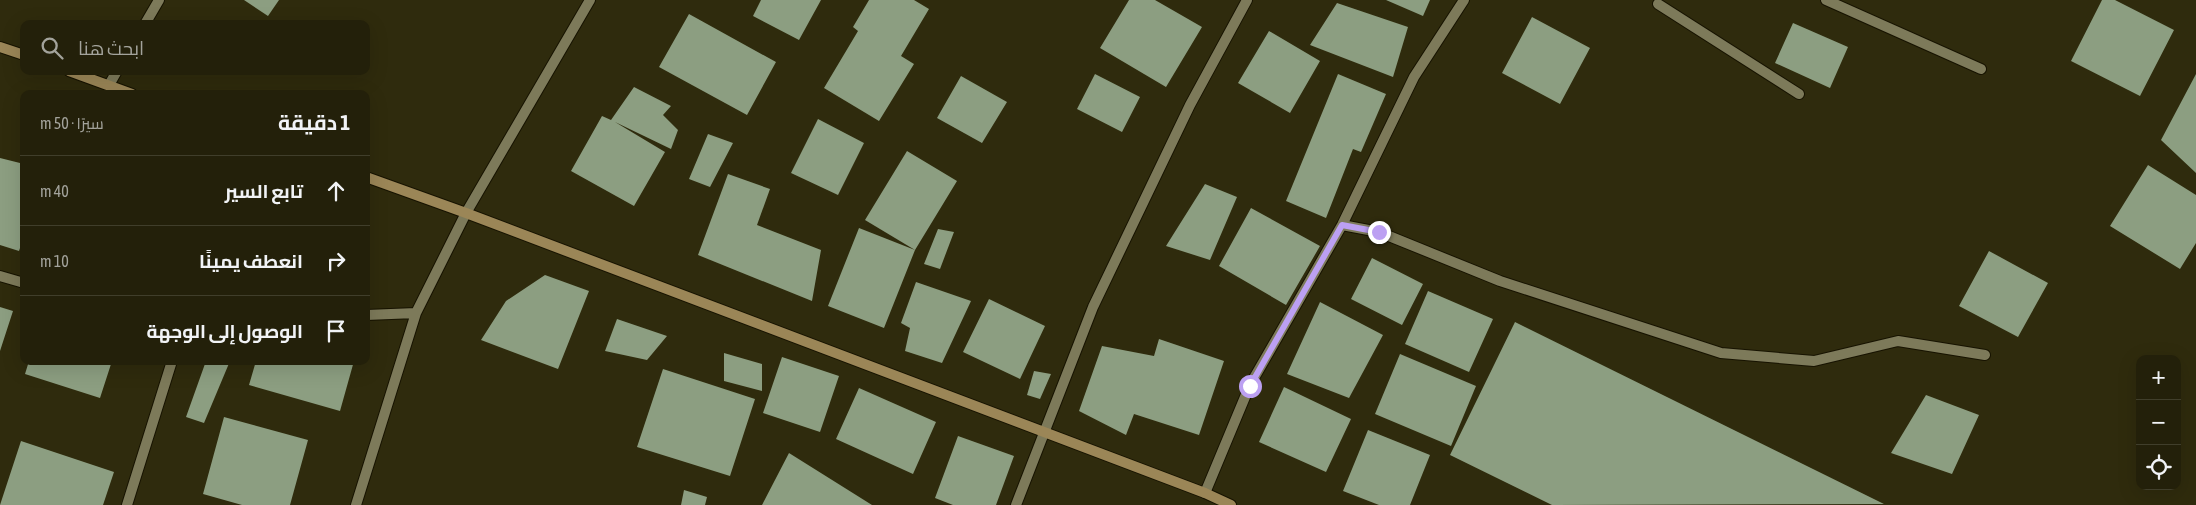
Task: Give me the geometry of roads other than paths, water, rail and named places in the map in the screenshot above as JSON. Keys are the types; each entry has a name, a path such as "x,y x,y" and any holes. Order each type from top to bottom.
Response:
{"main road":[{"path":"0,47 20,54"},
{"path":"80,75 122,90"},
{"path":"370,179 466,213 1205,493 1231,505"}],"street":[{"path":"147,20 159,0"},
{"path":"356,505 416,313 466,213 590,0"},
{"path":"1016,505 1046,433 1093,307 1190,105 1247,0"},
{"path":"1205,493 1250,386 1342,225 1414,77 1464,0"},
{"path":"1826,0 1981,69"},
{"path":"1656,1 1799,94"},
{"path":"109,85 115,75"},
{"path":"1342,225 1379,232 1500,281 1722,353 1814,362 1898,341 1985,356"},
{"path":"0,276 20,282"},
{"path":"370,315 416,313"},
{"path":"127,505 171,365"}]}
